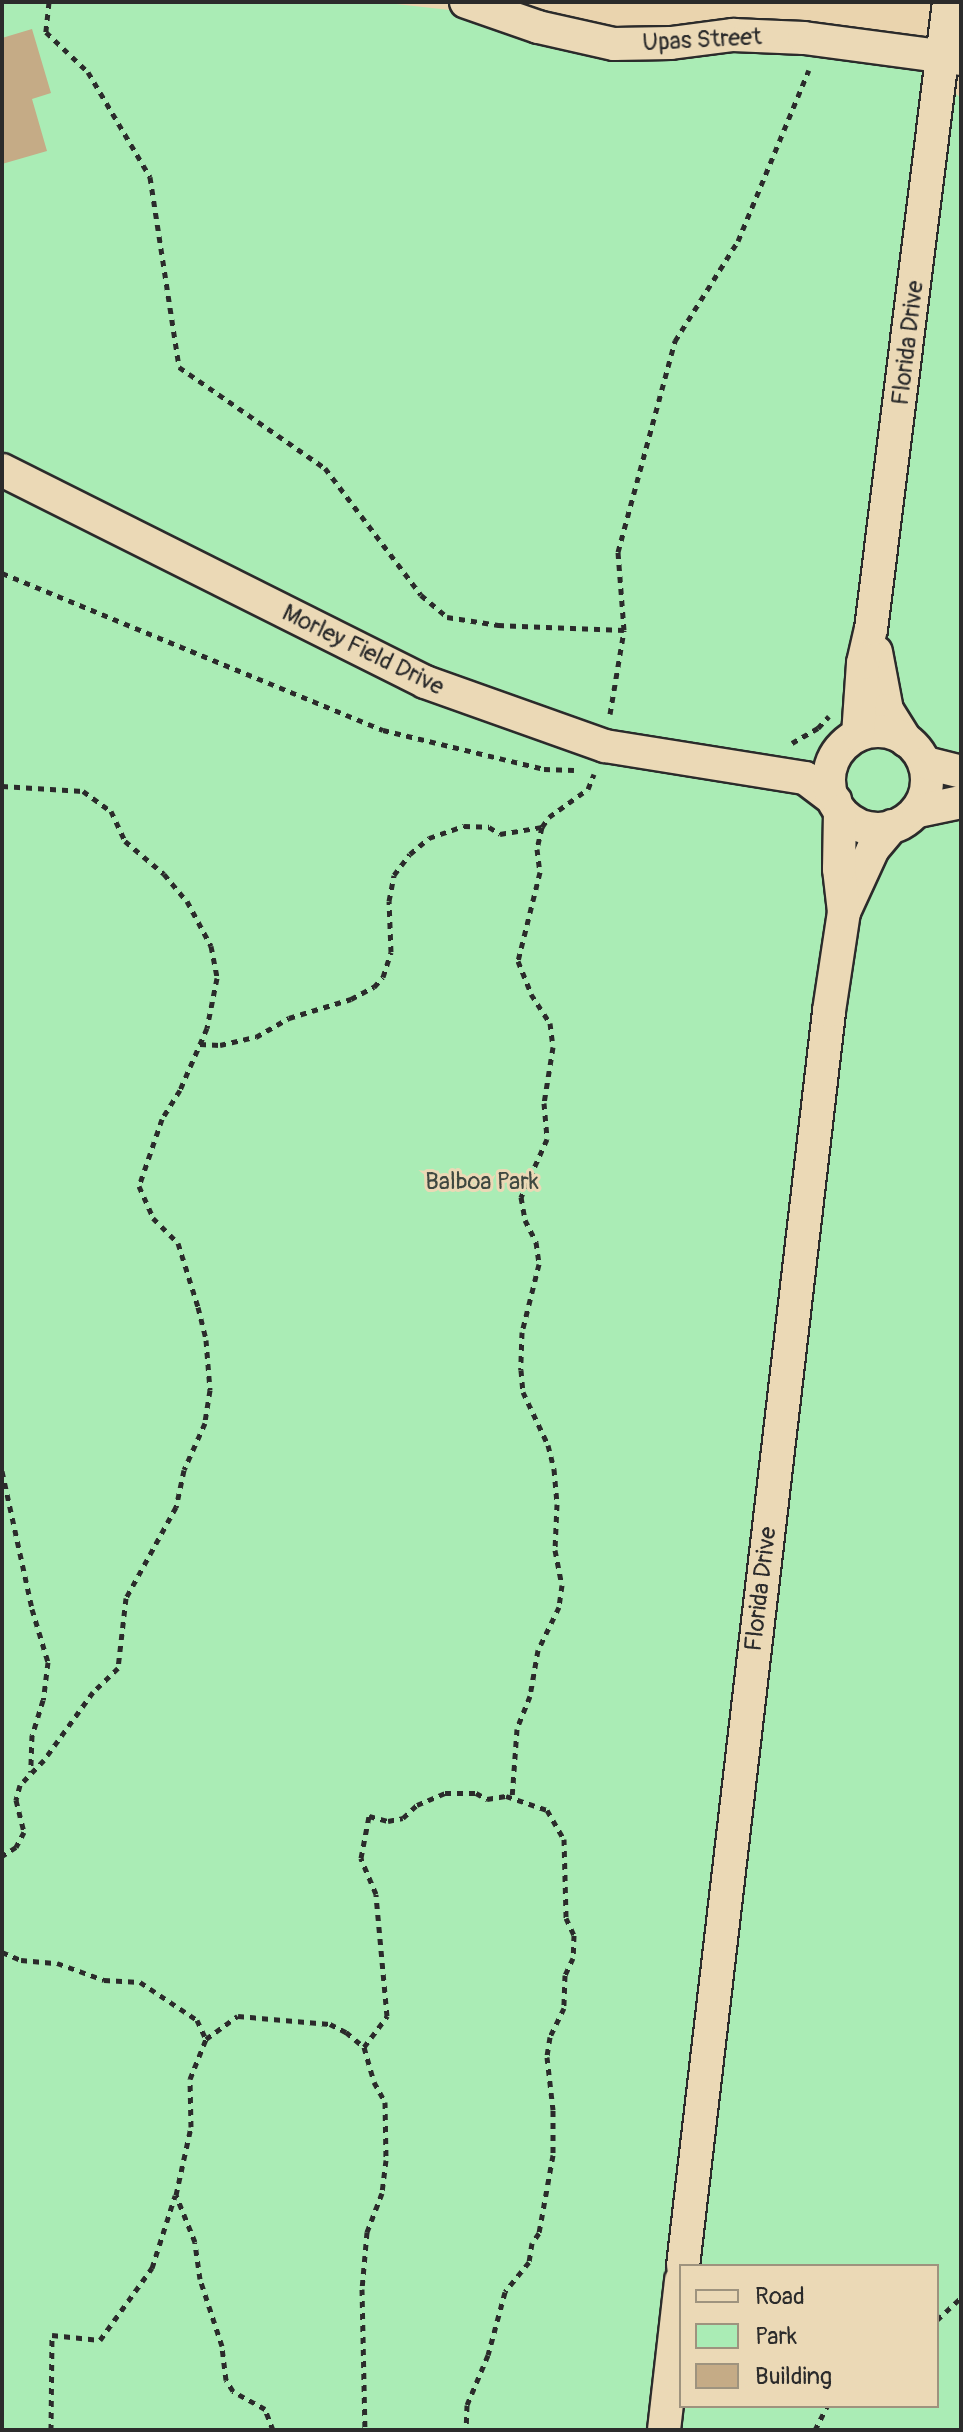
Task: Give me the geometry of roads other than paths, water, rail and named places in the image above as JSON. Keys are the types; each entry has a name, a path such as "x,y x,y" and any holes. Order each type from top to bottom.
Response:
{"street":[{"name":"Upas Street","path":"466,2 538,27 614,44 671,43 733,35 804,38 952,58"},
{"name":"Florida Drive","path":"849,743 871,629 952,58 949,2"},
{"name":"Morley Field Drive","path":"2,470 425,682 605,746 805,778 837,806"},
{"name":"Florida Drive","path":"871,629 887,710 916,752"},
{"path":"961,772 916,752 891,733 849,743 832,766 829,790 837,806 854,824 877,828 961,802"},
{"name":"Morley Field Drive","path":"746,767 760,760 849,743"},
{"path":"905,818 925,797 916,752"},
{"name":"Florida Drive","path":"683,2264 829,1011 844,912 837,806"},
{"name":"Florida Drive","path":"844,912 873,849 905,818"},
{"path":"664,2430 679,2298"}],"park label":[{"name":"Balboa Park","path":"482,1182"}]}
